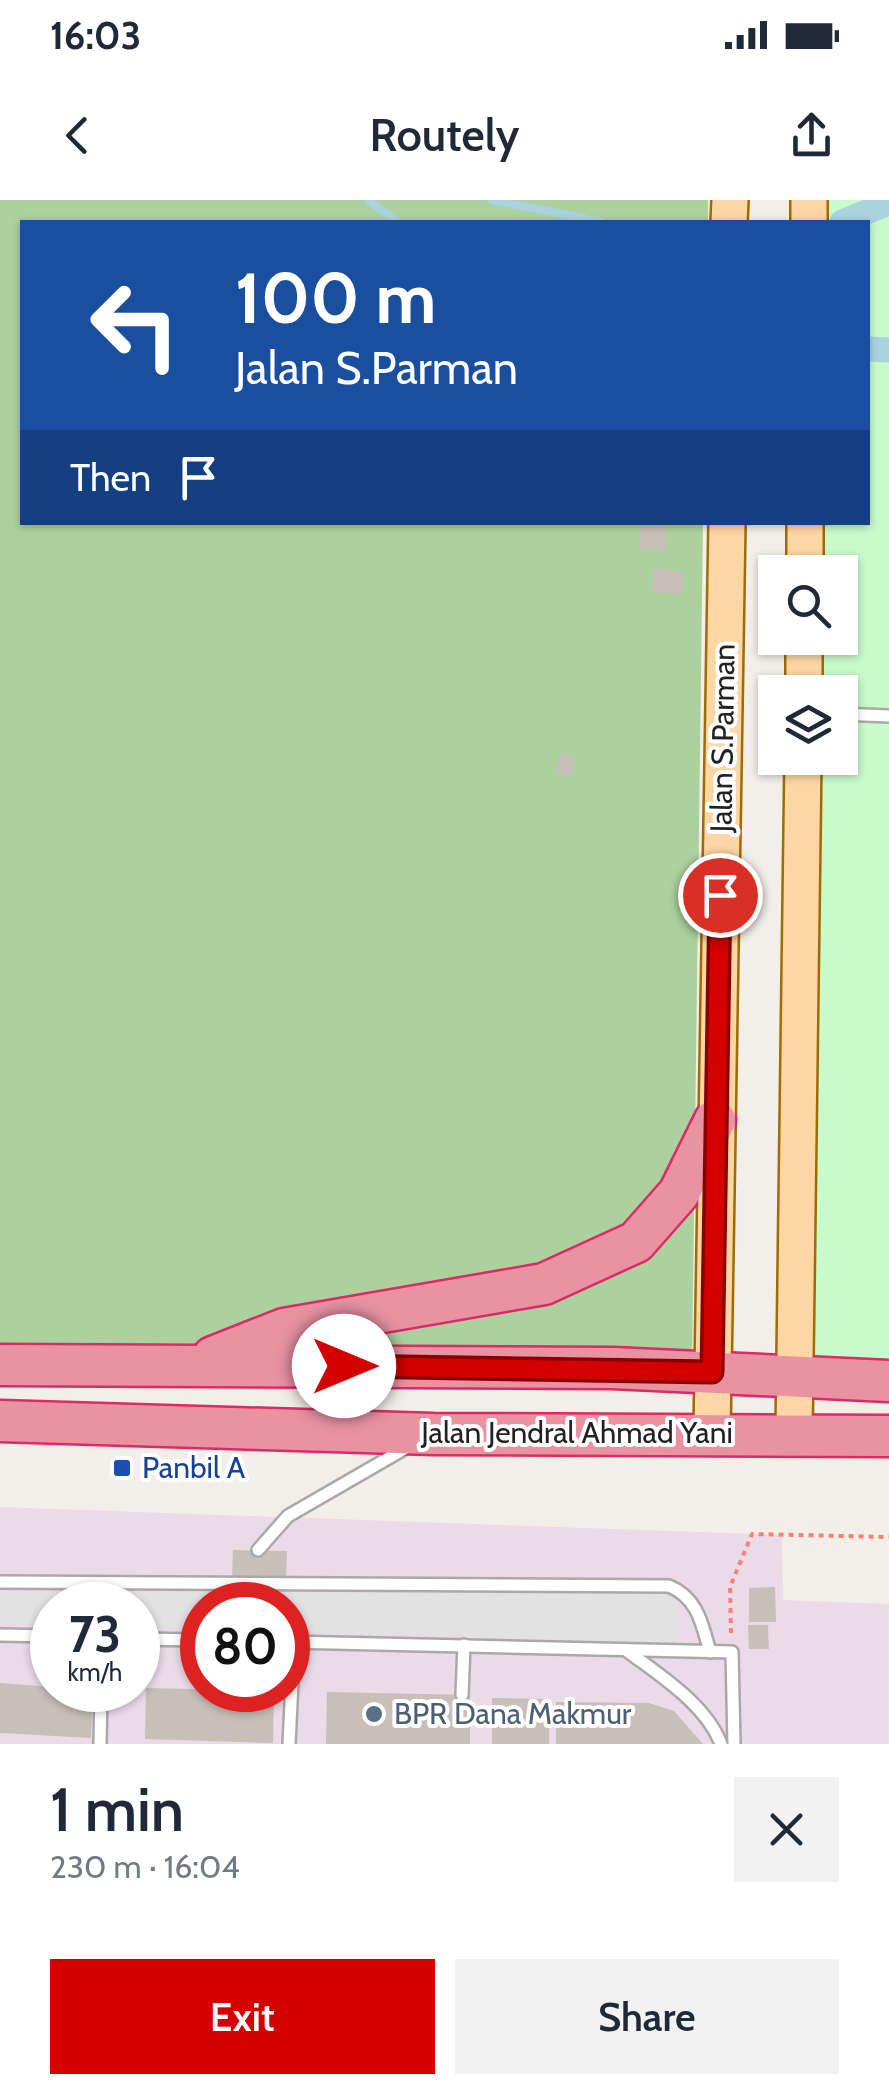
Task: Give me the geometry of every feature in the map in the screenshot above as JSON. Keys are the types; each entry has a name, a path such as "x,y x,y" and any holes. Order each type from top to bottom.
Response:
{"highway":[{"path":"190,1366 284,1329 544,1284 636,1242 679,1193 715,1120"},
{"name":"Jalan Jendral Ahmad Yani","path":"0,1364 712,1372 889,1381"},
{"name":"Jalan Jendral Ahmad Yani","path":"0,1421 433,1434 889,1436"}],"main road":[{"name":"Jalan S.Parman","path":"712,1433 727,525"},
{"path":"805,555 806,525"},
{"path":"794,1433 803,775"}],"lane":[{"path":"858,715 889,716"},
{"path":"258,1550 288,1516 433,1434"},
{"path":"0,1582 30,1583"},
{"path":"160,1585 670,1586 685,1592 698,1610 710,1652"},
{"path":"0,1635 30,1636"},
{"path":"310,1642 732,1652 734,1744"},
{"path":"462,1695 464,1645"},
{"path":"626,1650 680,1692 718,1734 721,1744"},
{"path":"100,1744 101,1712"},
{"path":"289,1744 290,1712"}],"path":[{"path":"732,1652 730,1587 752,1534 889,1537"}],"shaded area":[{"path":"0,1507 782,1535 783,1600 889,1604 889,1744 0,1744"},
{"path":"0,1592 30,1592 30,1623 0,1622"},
{"path":"160,1592 180,1593 180,1627 160,1627"},
{"path":"310,1593 675,1594 679,1643 310,1632"}],"green space":[{"path":"0,200 708,200 708,220 20,220 20,525 703,525 692,1365 0,1363"},
{"path":"800,200 889,200 889,1376 793,1375 797,775 858,775 858,675 797,675 797,655 858,655 858,555 798,555 798,525 870,525 870,220 800,220"}],"building":[{"path":"640,525 666,525 666,549 640,549"},
{"path":"654,569 683,572 682,594 652,592"},
{"path":"559,753 573,755 572,775 557,774"},
{"path":"233,1550 287,1551 286,1580 232,1578"},
{"path":"775,1587 776,1622 749,1622 749,1588"},
{"path":"748,1625 768,1625 769,1649 749,1649"},
{"path":"0,1683 30,1685 30,1712 92,1712 91,1738 0,1733"},
{"path":"160,1688 180,1689 180,1712 274,1712 273,1743 145,1739 146,1712 160,1712"},
{"path":"327,1692 470,1695 470,1744 326,1744"},
{"path":"492,1698 549,1699 549,1744 492,1744"},
{"path":"556,1702 649,1703 674,1711 703,1744 556,1744"}],"waterway":[{"path":"368,200 395,220"},
{"path":"492,200 592,220"},
{"path":"847,220 889,203"},
{"path":"870,349 889,350"}],"place":[{"name":"Panbil A","path":"122,1468"},
{"name":"BPR Dana Makmur","path":"374,1714"}],"route":[{"path":"344,1366 712,1372 720,895"}]}
